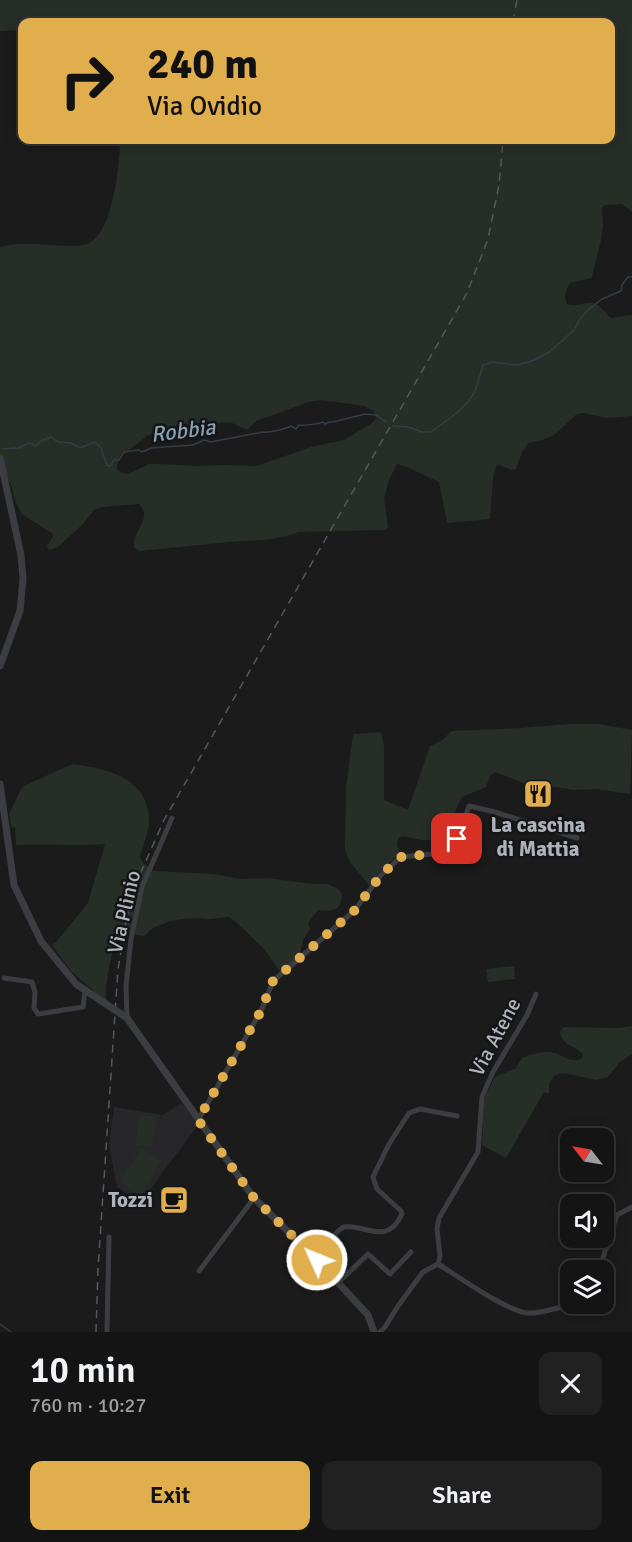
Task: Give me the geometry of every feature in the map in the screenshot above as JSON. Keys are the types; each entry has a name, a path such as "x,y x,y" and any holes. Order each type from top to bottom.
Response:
{"street":[{"path":"0,458 21,555 23,579 20,611 0,666"},
{"path":"0,784 14,885 41,941 76,984 127,1018 254,1198 339,1282 368,1315 374,1332"},
{"path":"198,1120 261,1011 273,981 354,911 381,875 401,857 443,853 457,839 469,806 577,838"},
{"name":"Via Plinio","path":"127,1018 126,986 131,939 142,886 172,818"},
{"path":"4,978 32,982 35,992 34,1008 38,1014 83,1007 84,990"},
{"name":"Via Atene","path":"438,1264 440,1256 437,1229 439,1218 478,1152 482,1097 493,1072 527,1015 536,994"},
{"path":"317,1260 343,1227 377,1232 391,1230 398,1224 401,1211 377,1189 373,1177 389,1144 409,1113 420,1109 457,1116"},
{"path":"199,1270 254,1198"},
{"path":"602,1260 617,1215 632,1208"},
{"path":"107,1332 109,1237"},
{"path":"339,1282 368,1254 390,1274 411,1252"},
{"path":"380,1332 423,1272 438,1264 496,1300 528,1314 560,1307"}],"shaded area":[{"path":"0,0 632,0 632,212 622,204 605,205 602,208 601,240 592,276 570,283 565,296 567,304 593,303 611,318 632,315 632,416 607,418 577,414 554,435 529,443 522,452 516,469 512,470 497,464 493,478 490,519 447,523 439,482 397,464 384,498 388,527 385,530 299,532 274,539 139,551 134,547 134,543 143,522 144,511 139,504 102,507 94,510 83,524 58,547 48,549 47,546 53,534 22,514 10,482 0,472 0,247 21,244 74,246 84,245 94,240 102,230 113,199 120,144 615,144 615,18 18,18 18,30 0,31","holes":["321,400 364,406 374,411 376,418 372,423 344,440 311,447 257,466 149,464 128,474 117,469 122,452 131,449 147,436 161,430 189,430 224,422 247,430 256,421"]},
{"path":"599,724 632,730 630,794 596,789 534,787 495,772 490,776 486,787 462,797 448,826 437,837 430,840 398,838 397,845 400,853 384,867 370,886 350,862 345,850 346,788 353,734 381,732 384,747 384,800 408,810 430,746 441,741 452,731"},
{"path":"72,764 111,772 134,785 142,795 147,806 149,821 140,857 144,864 155,871 328,884 342,894 340,904 332,910 318,910 308,923 310,929 303,940 298,964 283,975 264,949 229,917 170,921 153,928 144,936 123,931 112,954 106,1002 71,971 52,945 88,903 105,844 16,845 15,827 12,828 9,814 22,787"},
{"path":"514,966 515,979 488,982 486,969"},
{"path":"632,1026 632,1054 620,1062 608,1077 596,1080 564,1073 555,1075 549,1083 549,1094 544,1092 506,1158 482,1145 484,1099 495,1077 516,1068 522,1058 540,1053 555,1053 574,1060 582,1058 583,1054 580,1051 562,1039 560,1031 564,1027 619,1028"},
{"path":"182,1103 198,1125 140,1203 117,1187 109,1145 114,1107 162,1115"},
{"path":"140,1114 157,1117 152,1147 135,1145"},
{"path":"141,1148 162,1161 140,1196 120,1182"}],"waterway":[{"name":"Robbia","path":"393,426 431,432 469,401 476,389 483,365 492,362 517,365 535,360 549,352 574,330 589,309 602,299 621,291 628,277 632,277"},
{"name":"Robbia","path":"3,449 18,448 29,443 36,446 51,437 58,442 71,443 80,448 95,442 101,448 107,465 110,466 114,460 119,460 124,452 139,450 142,452 151,448 193,445 204,440 211,442 291,426 296,429 299,425 323,422 325,424 365,414 376,415 386,422"},
{"path":"0,1324 11,1332"}],"railway":[{"path":"514,18 517,0"},
{"path":"96,1332 98,1269 118,969 127,916 141,872 164,820 467,293 488,239 499,185 503,144"}],"place":[{"name":"La cascina di Mattia","path":"538,794"},
{"name":"Tozzi","path":"174,1200"}],"route":[{"path":"317,1260 254,1198 198,1120 261,1011 273,981 354,911 381,875 401,857 443,853 457,839"}]}
